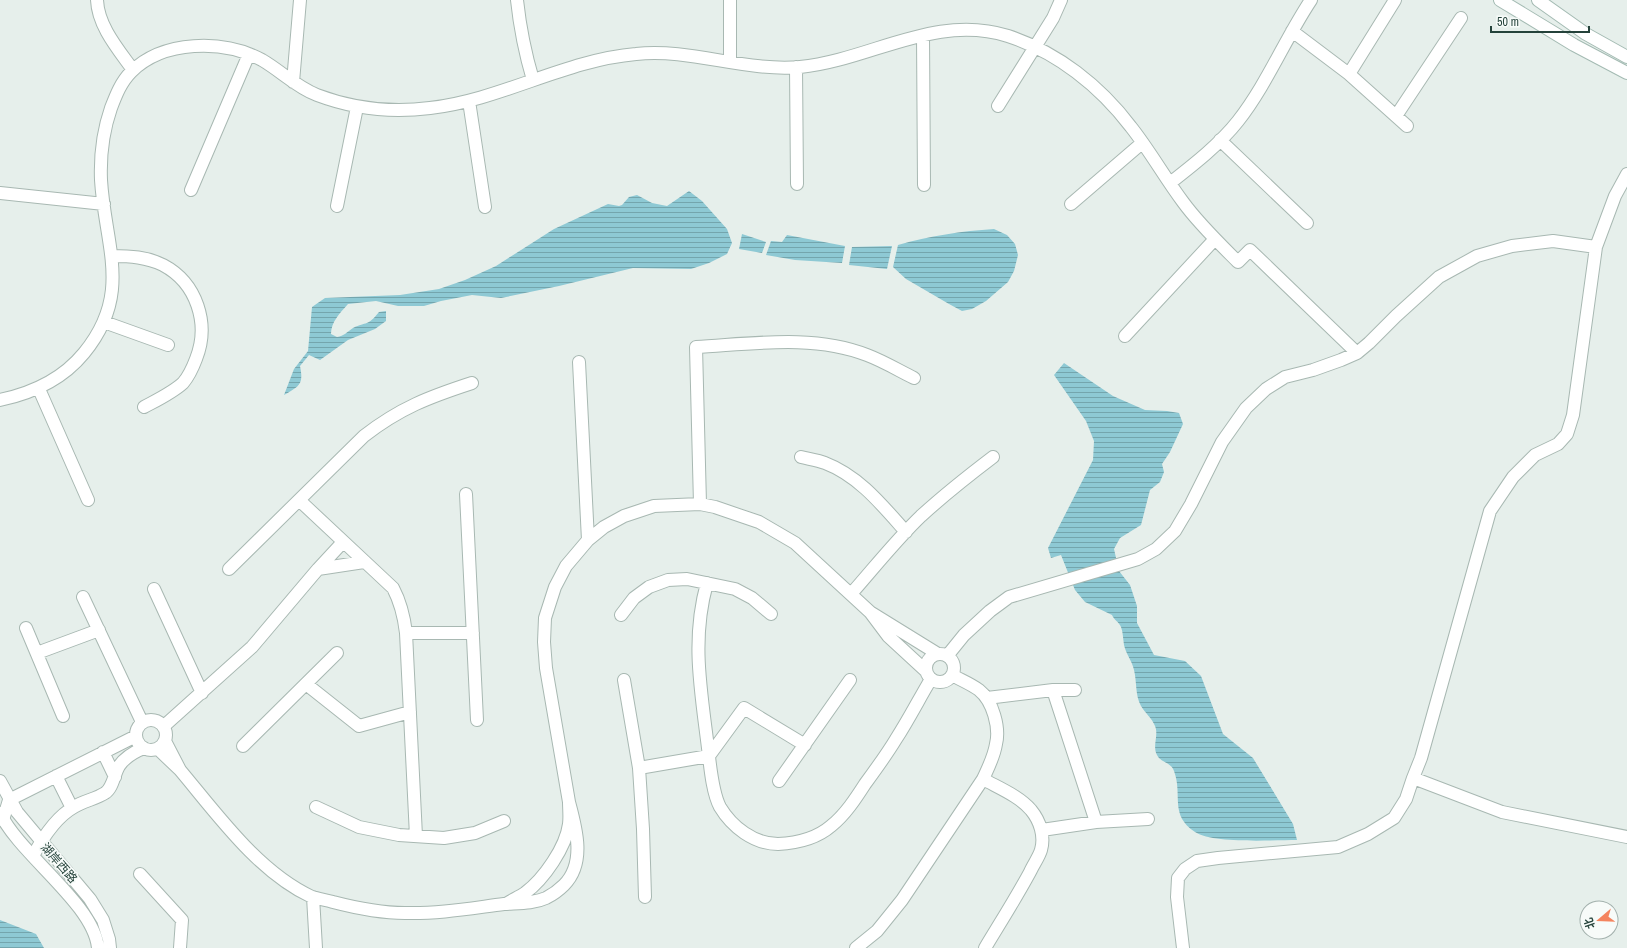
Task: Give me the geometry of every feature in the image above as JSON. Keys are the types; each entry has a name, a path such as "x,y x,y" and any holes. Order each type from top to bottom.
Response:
{"street":[{"path":"97,0 97,10 100,19 110,37 133,70"},
{"path":"293,82 300,0"},
{"path":"517,0 519,25 533,80"},
{"path":"730,0 730,62"},
{"path":"1053,18 1061,0"},
{"path":"998,106 1053,18 1067,0"},
{"path":"1170,183 1220,140 1237,122 1252,101 1311,0"},
{"path":"1348,74 1395,0"},
{"path":"1500,0 1574,45 1627,73"},
{"path":"1538,0 1586,34 1627,57"},
{"path":"1396,116 1461,18"},
{"path":"0,400 39,389 74,365 97,336 104,322 110,302 113,280 112,256 101,172 105,126 119,89 133,70 151,58 170,50 190,46 228,47 249,54 264,61 293,82 315,95 356,107 411,110 433,108 469,101 604,59 634,54 659,52 762,66 796,67 841,60 943,31 962,29 991,31 1014,38 1062,62 1090,83 1114,106 1142,142 1194,216 1215,239 1238,262 1250,250 1357,353"},
{"path":"1292,31 1348,74 1407,126"},
{"path":"923,36 924,185"},
{"path":"191,190 249,54"},
{"path":"796,67 797,184"},
{"path":"469,101 485,207"},
{"path":"336,206 356,107"},
{"path":"1220,140 1307,223"},
{"path":"1071,204 1142,142"},
{"path":"1183,948 1177,897 1178,878 1184,869 1197,862 1218,858 1338,847 1368,834 1394,818 1406,799 1412,778 1421,758 1490,511 1513,477 1535,455 1558,444 1567,434 1573,415 1596,247 1615,196 1627,174"},
{"path":"0,193 104,204"},
{"path":"1125,336 1215,239"},
{"path":"708,583 703,599 698,640 698,669 712,780 720,806 731,822 743,832 749,836 770,844 794,843 811,839 832,826 852,803 896,740 928,675 926,666 930,657 943,655 990,611 1009,596 1138,559 1156,549 1175,531 1191,504 1222,442 1246,408 1266,389 1284,377 1313,370 1357,353 1369,344 1396,316 1439,277 1477,256 1512,246 1553,241 1596,247"},
{"path":"112,256 147,258 164,265 179,277 191,292 200,312 202,330 200,348 193,367 183,382 167,395 144,407"},
{"path":"104,322 168,345"},
{"path":"700,504 696,347 780,342 828,345 866,354 914,378"},
{"path":"579,362 588,540"},
{"path":"229,569 364,436 403,410 433,396 472,383"},
{"path":"39,389 88,500"},
{"path":"801,457 825,462 855,479 877,499 906,532"},
{"path":"851,594 920,516 993,457"},
{"path":"466,494 477,720"},
{"path":"299,500 393,588 399,600 406,633 416,836"},
{"path":"162,745 180,770 245,846 271,870 290,884 313,897 376,911 405,913 439,912 506,904 528,903 546,898 564,885 573,870 578,849 576,829 569,802 546,668 544,642 545,618 555,587 566,566 588,540 610,523 624,516 654,506 700,504 716,507 759,522 795,543 870,612 888,636 935,681 945,681 952,675 954,666 953,662 870,612"},
{"path":"164,726 252,647 318,569 343,542"},
{"path":"318,569 364,562"},
{"path":"621,615 634,598 649,587 668,580 687,579 736,589 752,598 771,614"},
{"path":"154,589 202,693"},
{"path":"83,597 142,722"},
{"path":"26,628 63,716"},
{"path":"37,654 98,630"},
{"path":"406,633 473,633"},
{"path":"243,746 338,653"},
{"path":"856,948 877,931 902,900 983,779 991,762 997,743 996,722 992,707 987,698 979,690 952,675"},
{"path":"624,680 639,768 645,897"},
{"path":"780,781 850,680"},
{"path":"306,684 360,726 410,712"},
{"path":"987,698 1053,690 1074,690"},
{"path":"1053,690 1096,822"},
{"path":"639,768 709,756 744,708 805,745"},
{"path":"146,720 156,720 164,726 167,736 162,745 154,750 144,748 140,745 136,736 136,731 142,722 146,720"},
{"path":"2,816 9,800 136,736"},
{"path":"33,856 41,842 61,817 72,808 106,793 119,766 132,753 144,748"},
{"path":"103,752 115,777"},
{"path":"56,776 72,808"},
{"path":"1412,778 1502,812 1627,837"},
{"path":"983,779 1018,798 1030,809 1042,830 1041,850 985,948"},
{"name":"湖岸西路","path":"0,781 9,800 17,812 90,899 103,920 110,939 110,948"},
{"path":"506,904 525,893 536,883 551,864 563,843 569,824 569,802"},
{"path":"316,807 359,827 416,836 444,838 475,833 504,821"},
{"name":"湖岸西路","path":"2,816 15,837 83,914 93,931 98,948"},
{"path":"1042,830 1096,822 1148,818"},
{"path":"140,874 182,920 180,948"},
{"path":"313,897 316,948"}],"water":[{"path":"689,191 702,201 727,229 732,243 727,254 709,263 691,269 633,268 501,298 472,295 424,306 398,306 376,301 348,304 336,318 331,330 331,334 337,337 344,335 353,328 369,322 379,312 386,311 386,321 375,329 348,340 320,360 309,355 300,366 301,381 297,387 284,395 294,369 308,351 312,307 325,298 400,295 439,289 465,280 496,266 554,229 608,204 619,206 622,205 629,197 637,195 652,203 667,206"},
{"path":"994,229 1007,235 1015,244 1018,255 1014,271 1008,282 986,301 972,309 962,311 906,279 893,267 898,245 946,234"},
{"path":"742,234 766,242 762,253 739,249"},
{"path":"787,235 845,246 842,263 795,260 766,255 771,241 782,242"},
{"path":"892,246 887,269 849,265 852,247"},
{"path":"1064,363 1113,396 1145,410 1179,413 1183,424 1170,452 1162,464 1164,472 1160,482 1150,490 1141,525 1120,538 1114,549 1119,571 1130,585 1137,606 1137,623 1154,655 1185,661 1201,676 1223,734 1253,758 1293,824 1297,840 1229,840 1204,836 1195,832 1187,825 1179,812 1176,780 1173,768 1161,760 1157,755 1155,748 1155,726 1139,702 1134,670 1124,645 1120,625 1112,615 1085,602 1075,590 1061,555 1051,558 1048,548 1093,460 1094,441 1086,421 1054,375"},
{"path":"0,920 36,934 44,948 0,948"}]}
